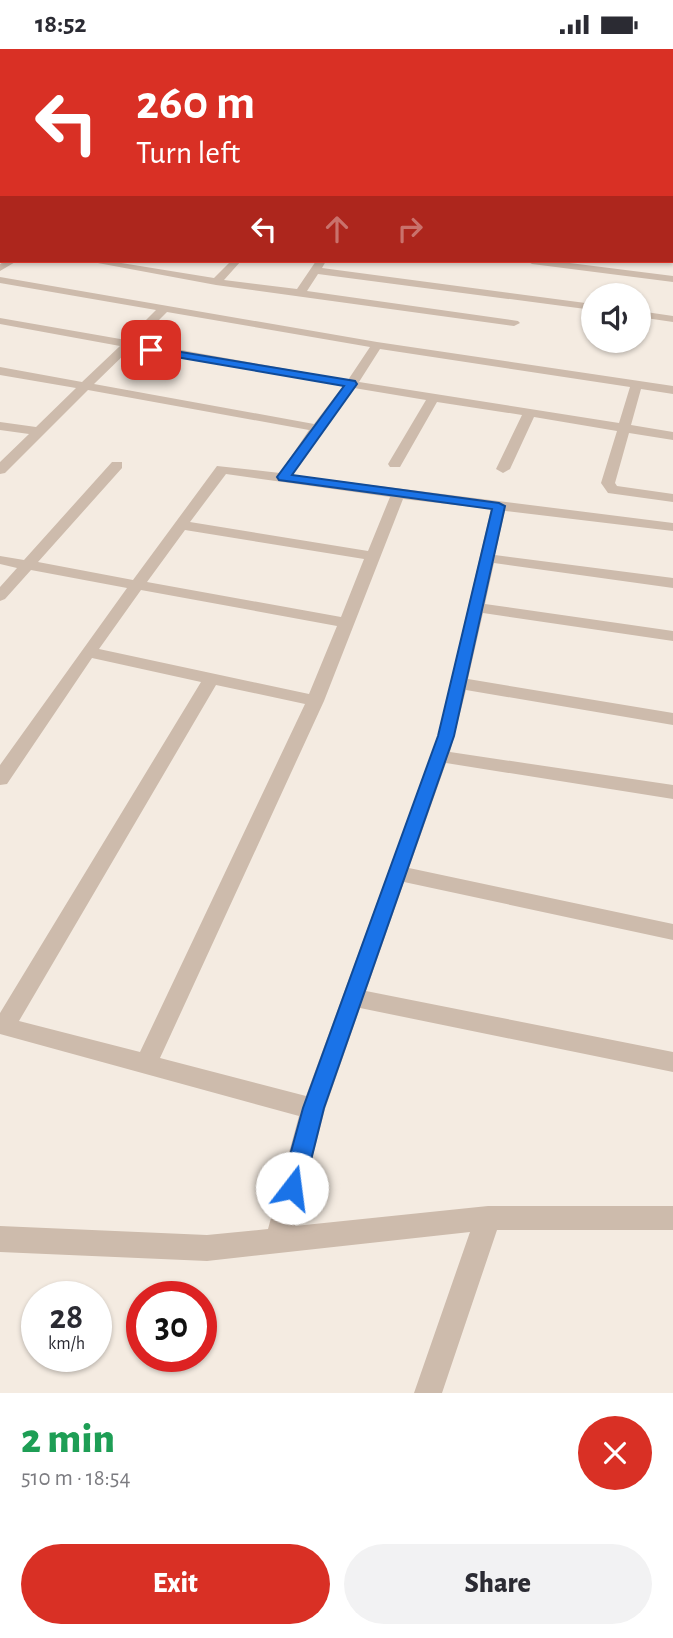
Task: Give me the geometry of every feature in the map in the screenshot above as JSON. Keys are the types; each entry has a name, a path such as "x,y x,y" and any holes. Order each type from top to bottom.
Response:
{"street":[{"path":"104,263 216,282 514,323"},
{"path":"216,282 234,263"},
{"path":"563,263 673,279"},
{"path":"642,275 647,263"},
{"path":"300,293 318,265 581,305"},
{"path":"0,280 377,345 673,390"},
{"path":"0,470 163,310"},
{"path":"651,316 673,319"},
{"path":"0,321 126,346 673,436"},
{"path":"284,477 377,345"},
{"path":"0,371 317,428"},
{"path":"637,383 608,483 613,490 673,498"},
{"path":"395,464 434,396"},
{"path":"503,469 531,411"},
{"path":"0,426 39,431"},
{"path":"0,596 117,465"},
{"path":"0,779 88,652 222,468 398,494 673,527"},
{"path":"145,1065 315,701 398,494"},
{"path":"278,1241 313,1108 446,736 499,506"},
{"path":"179,525 374,556"},
{"path":"486,558 673,583"},
{"path":"0,560 346,623"},
{"path":"475,607 673,636"},
{"path":"88,652 315,701"},
{"path":"211,678 2,1025 313,1108"},
{"path":"458,683 673,719"},
{"path":"438,756 673,792"},
{"path":"397,873 673,932"},
{"path":"353,997 673,1062"},
{"path":"428,1393 488,1218"},
{"path":"0,1239 207,1248 488,1218 673,1218"}],"route":[{"path":"151,350 351,384 284,477 499,506 446,736 313,1108 292,1188"}]}
